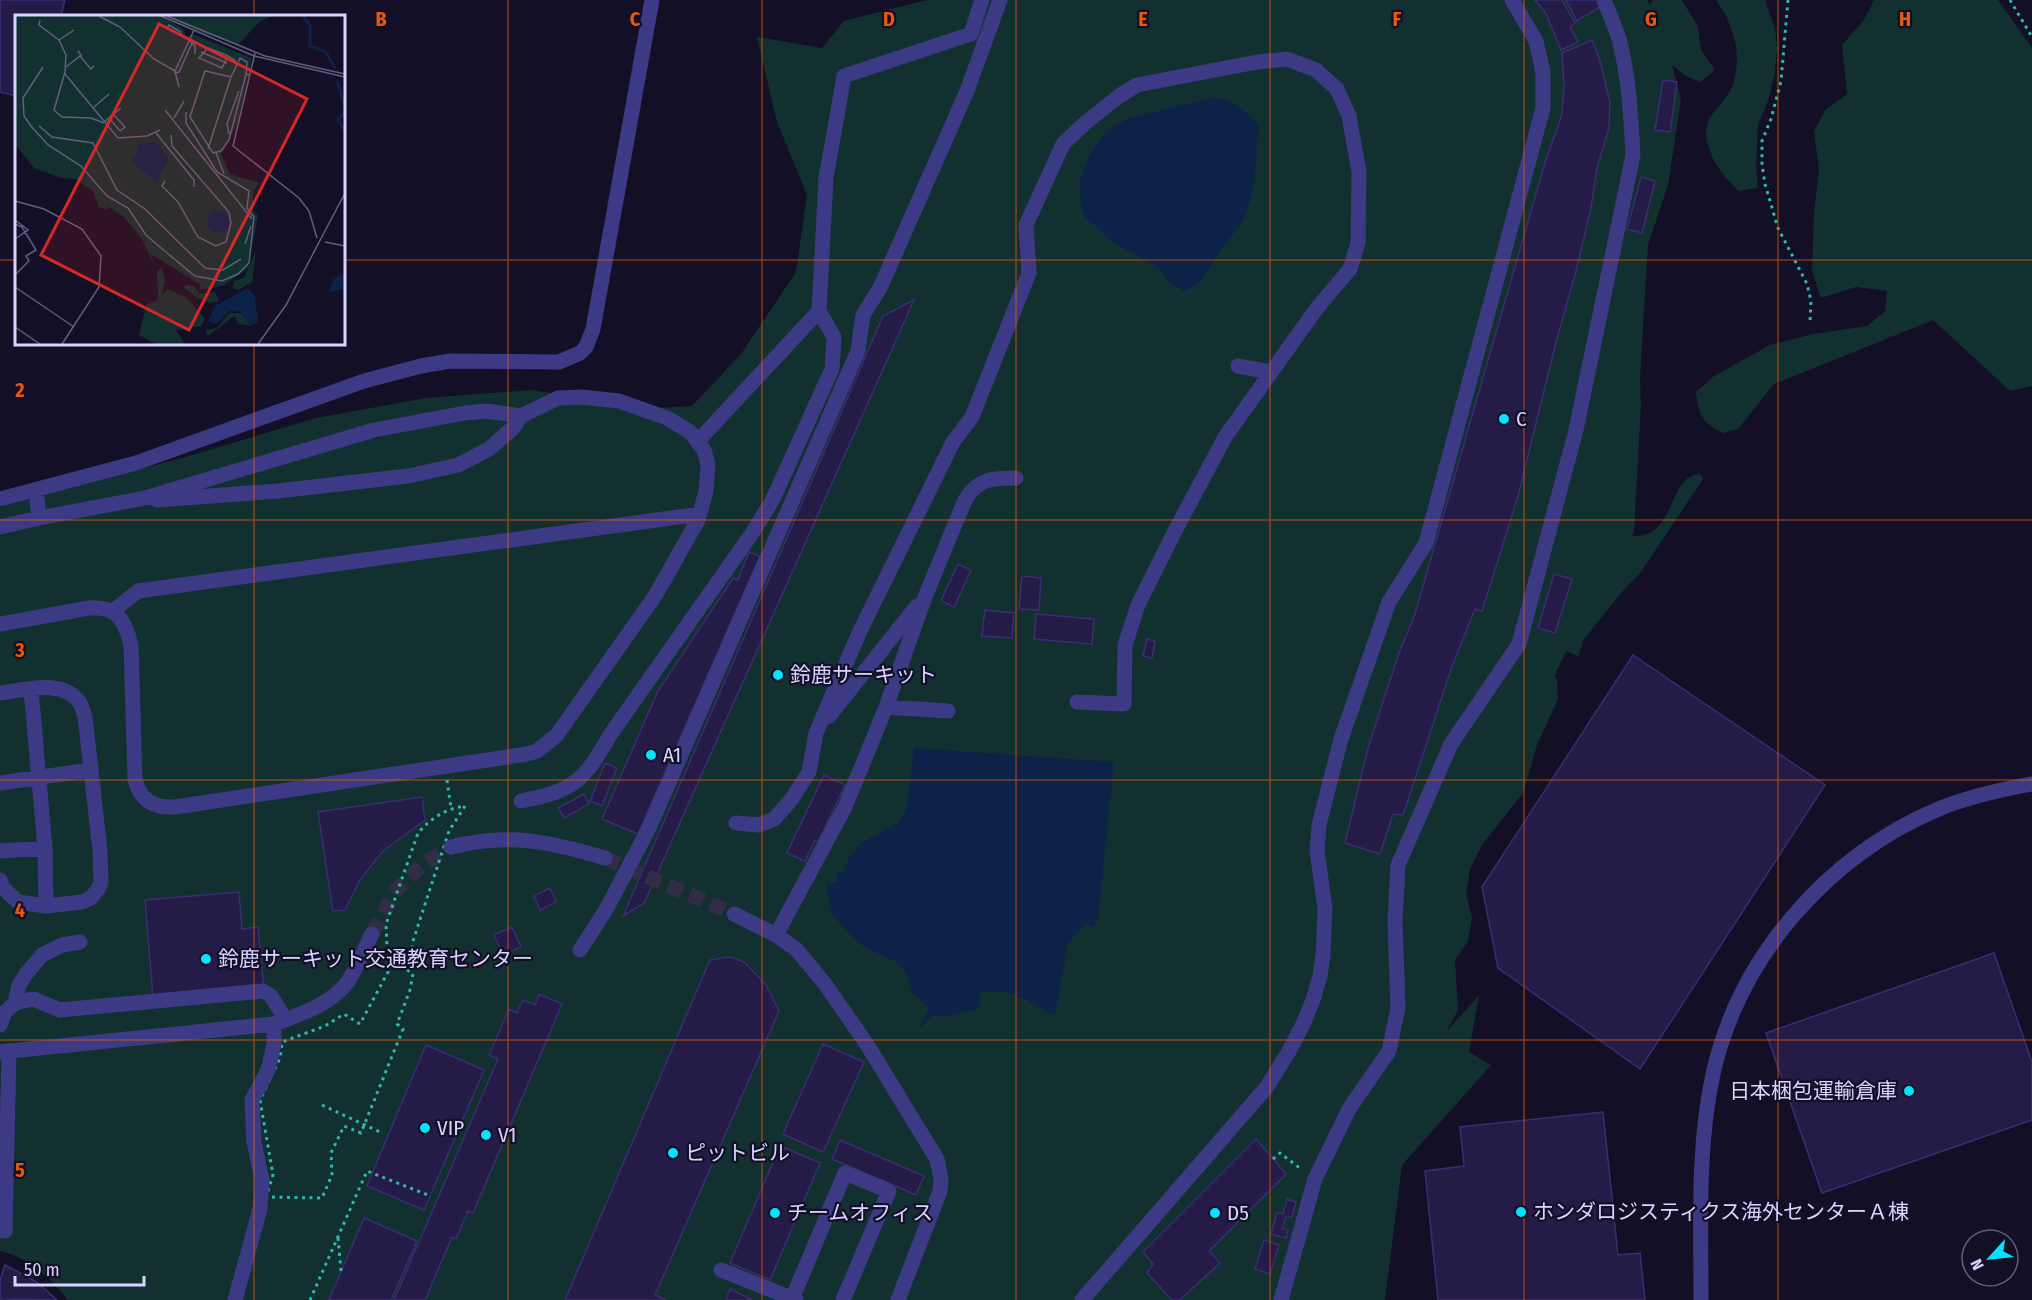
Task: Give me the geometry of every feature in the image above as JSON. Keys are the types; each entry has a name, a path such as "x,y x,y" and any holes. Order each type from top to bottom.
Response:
{"street":[{"path":"0,499 136,463 364,381 421,366 450,361 559,362 579,353 586,347 593,329 652,0"},
{"path":"521,801 551,796 567,789 581,778 597,757 610,735 753,532 773,499 832,369 834,338 819,311 826,178 844,76 971,34 982,0"},
{"path":"580,950 607,908 653,817 858,351 863,315 880,288 967,91 1000,0"},
{"path":"1082,1300 1266,1088 1288,1053 1313,1000 1323,956 1325,931 1325,908 1317,851 1318,825 1341,739 1389,602 1426,543 1543,108 1543,72 1536,41 1512,0"},
{"path":"1281,1300 1315,1179 1349,1109 1389,1051 1398,1008 1395,922 1398,865 1451,744 1519,644 1576,430 1632,155 1631,112 1626,76 1619,40 1604,0"},
{"path":"736,823 763,824 774,819 791,800 809,772 816,733 860,631 953,442 972,417 1029,273 1026,225 1063,144 1110,103 1137,86 1257,62 1287,60 1316,70 1337,89 1348,116 1359,172 1358,243 1350,269 1317,308 1225,437 1138,605 1125,645 1124,704 1077,702"},
{"path":"698,441 819,311"},
{"path":"1238,366 1271,372"},
{"path":"0,624 78,609 103,607 113,611 124,624 131,645 135,779 141,795 155,806 175,807 527,754 548,744 566,724 668,576 700,513 706,491 708,464 698,441 681,425 667,418 619,401 599,398 558,398 521,416 514,427 489,449 458,465 408,476 278,491 163,501 146,498"},
{"path":"0,527 146,498 374,430 486,411 521,416"},
{"path":"776,935 835,829 886,707 925,597 972,489 984,481 1016,478"},
{"path":"36,490 39,518"},
{"path":"113,611 138,591 700,513"},
{"path":"816,733 925,597"},
{"path":"31,688 45,848 45,906"},
{"path":"0,693 31,688 58,688 71,694 80,702 85,716 100,851 101,882 91,898 82,902 45,906 18,902 3,888 0,880"},
{"path":"886,707 948,711"},
{"path":"0,783 90,770"},
{"path":"1701,1300 1702,1200 1707,1107 1713,1073 1723,1039 1760,960 1805,902 1828,879 1874,844 1936,810 1977,795 2032,784"},
{"path":"451,847 475,840 522,839 556,844 605,858"},
{"path":"0,851 45,848"},
{"path":"734,914 776,935 796,949 825,984 866,1042 937,1159 941,1179 940,1191 898,1300"},
{"path":"0,1230 5,1231 4,1052 280,1022 305,1012 339,993 349,981 372,934"},
{"path":"15,1004 19,986 42,955 62,945 80,942"},
{"path":"0,1025 5,1012 15,1004 33,999 60,1010 262,991 271,996 280,1022 268,1070 252,1100 254,1142 262,1180 260,1209 235,1300"},
{"path":"721,1270 794,1299 845,1173 889,1191 843,1300"}],"path":[{"path":"1788,0 1781,81 1762,141 1762,165 1764,184 1778,228 1807,285 1811,301 1810,322"},
{"path":"2010,0 2032,37"},
{"path":"465,806 449,831 413,941 411,955 402,966 413,974 410,990 397,1024 403,1029 364,1125 361,1133 344,1126 332,1153 332,1175 322,1198 266,1197 273,1175 260,1100 280,1058 282,1042 325,1026 344,1014 360,1024 388,972 386,924 418,833 440,813 451,808 465,806"},
{"path":"322,1105 382,1133"},
{"path":"1273,1159 1280,1153 1315,1179"},
{"path":"310,1300 367,1171 428,1195"},
{"path":"338,1236 341,1271"}],"green space":[{"name":"鈴鹿サーキット","path":"927,0 1647,0 1650,5 1653,0 1682,0 1698,27 1701,50 1715,70 1700,82 1686,76 1672,65 1681,100 1668,185 1648,245 1640,377 1641,406 1632,536 1646,534 1657,528 1689,477 1700,474 1703,479 1640,573 1584,639 1578,656 1566,651 1554,677 1557,679 1558,699 1537,745 1523,793 1482,845 1470,869 1466,895 1472,917 1468,941 1455,960 1458,1010 1446,1032 1479,995 1469,1052 1491,1065 1402,1165 1385,1300 68,1300 54,1284 29,1263 0,1251 0,507 189,456 316,418 426,398 531,390 654,408 692,406 741,354 796,272 807,195 777,122 757,37 822,48 844,21"},
{"path":"1716,0 1765,0 1775,29 1777,49 1775,71 1769,98 1758,125 1756,164 1758,188 1739,191 1732,185 1713,158 1706,137 1710,118 1733,84 1737,62 1735,40"},
{"path":"1874,0 1998,0 2032,48 2032,386 2010,391 1933,320 1774,384 1738,429 1723,433 1702,417 1697,400 1696,392 1714,376 1770,345 1813,334 1867,326 1885,311 1887,291 1856,287 1821,298 1812,271 1814,212 1819,170 1814,131 1826,109 1847,94 1842,45 1864,20"}],"water":[{"path":"1212,98 1232,103 1259,125 1254,184 1248,207 1238,227 1220,250 1201,281 1184,291 1172,285 1155,265 1117,245 1086,218 1081,207 1080,179 1099,140 1111,128 1129,118"},
{"path":"914,748 1114,762 1098,919 1093,927 1086,923 1066,946 1055,1016 1019,997 990,991 980,993 979,1009 940,1017 934,1014 920,1027 929,1008 911,991 907,975 902,968 896,962 863,946 840,924 831,911 826,884 838,882 837,871 843,873 849,858 861,843 898,823 906,811"}],"building":[{"path":"0,0 65,0 61,15 15,15 15,96 0,92"},
{"path":"1535,0 1562,0 1575,23 1570,27 1578,42 1561,50 1546,14"},
{"path":"1566,0 1601,0 1603,5 1577,21"},
{"name":"C","path":"1592,40 1600,61 1610,102 1609,128 1597,168 1591,208 1576,271 1518,496 1482,611 1475,609 1451,669 1403,815 1393,814 1380,854 1345,843 1368,748 1399,653 1415,614 1546,159 1562,113 1564,86 1562,53"},
{"path":"1663,80 1677,82 1670,132 1655,130"},
{"path":"1641,177 1655,181 1642,233 1627,229"},
{"path":"914,300 644,903 623,916 883,316"},
{"name":"A1","path":"749,552 760,556 638,834 602,819 658,691 733,578 738,580"},
{"path":"958,564 971,570 954,607 941,601"},
{"path":"1554,574 1572,579 1555,633 1538,628"},
{"path":"1022,576 1041,578 1039,610 1019,609"},
{"path":"985,610 1014,613 1012,638 982,636"},
{"path":"1036,614 1094,619 1092,644 1034,639"},
{"path":"1147,639 1155,641 1152,658 1143,656"},
{"path":"1633,655 1825,785 1640,1069 1498,968 1482,887"},
{"path":"605,763 617,768 602,806 590,801"},
{"path":"824,775 845,785 818,842 815,840 805,861 787,853"},
{"path":"584,794 589,804 564,818 558,808"},
{"path":"422,797 425,820 382,852 360,880 345,910 333,911 318,812"},
{"path":"550,888 556,902 540,910 534,896"},
{"name":"鈴鹿サーキット交通教育センター","path":"239,892 242,929 258,927 264,989 153,998 145,900"},
{"path":"512,927 521,947 503,955 494,935"},
{"name":"日本梱包運輸倉庫","path":"1994,953 2032,1062 2032,1120 1822,1193 1766,1033"},
{"name":"ピットビル","path":"730,957 744,962 766,985 779,1011 655,1295 666,1300 565,1300 710,960"},
{"name":"V1","path":"539,994 562,1004 473,1213 468,1211 456,1239 452,1237 425,1300 394,1300 498,1059 489,1055 509,1009 517,1013 523,1000 535,1005"},
{"name":"チームオフィス","path":"823,1044 864,1062 823,1152 783,1134"},
{"name":"VIP","path":"426,1045 484,1070 424,1210 367,1186"},
{"name":"ホンダロジスティクス海外センターＡ棟","path":"1603,1112 1618,1255 1640,1253 1645,1300 1438,1300 1425,1171 1464,1166 1460,1127"},
{"name":"D5","path":"1256,1139 1286,1174 1209,1251 1220,1263 1180,1300 1172,1300 1147,1273 1153,1264 1143,1252"},
{"path":"840,1140 924,1176 916,1195 832,1159"},
{"name":"チームオフィス","path":"780,1146 820,1163 770,1280 730,1263"},
{"path":"1287,1199 1296,1202 1292,1217 1286,1216 1282,1229 1288,1230 1286,1238 1271,1234 1277,1212 1283,1214"},
{"path":"364,1218 417,1241 391,1300 329,1300"},
{"path":"1264,1240 1279,1245 1270,1274 1255,1269"},
{"path":"5,1265 37,1282 57,1300 0,1299 0,1280"},
{"path":"730,1289 752,1300 726,1300"}],"tunnel":[{"path":"372,934 397,889 421,866 451,847"},
{"path":"605,858 734,914"}],"place":[{"name":"C","path":"1504,419"},
{"name":"鈴鹿サーキット","path":"778,675"},
{"name":"A1","path":"651,755"},
{"name":"鈴鹿サーキット交通教育センター","path":"206,959"},
{"name":"日本梱包運輸倉庫","path":"1909,1091"},
{"name":"VIP","path":"425,1128"},
{"name":"V1","path":"486,1135"},
{"name":"ピットビル","path":"673,1153"},
{"name":"ホンダロジスティクス海外センターＡ棟","path":"1521,1212"},
{"name":"チームオフィス","path":"775,1213"},
{"name":"D5","path":"1215,1213"}]}
